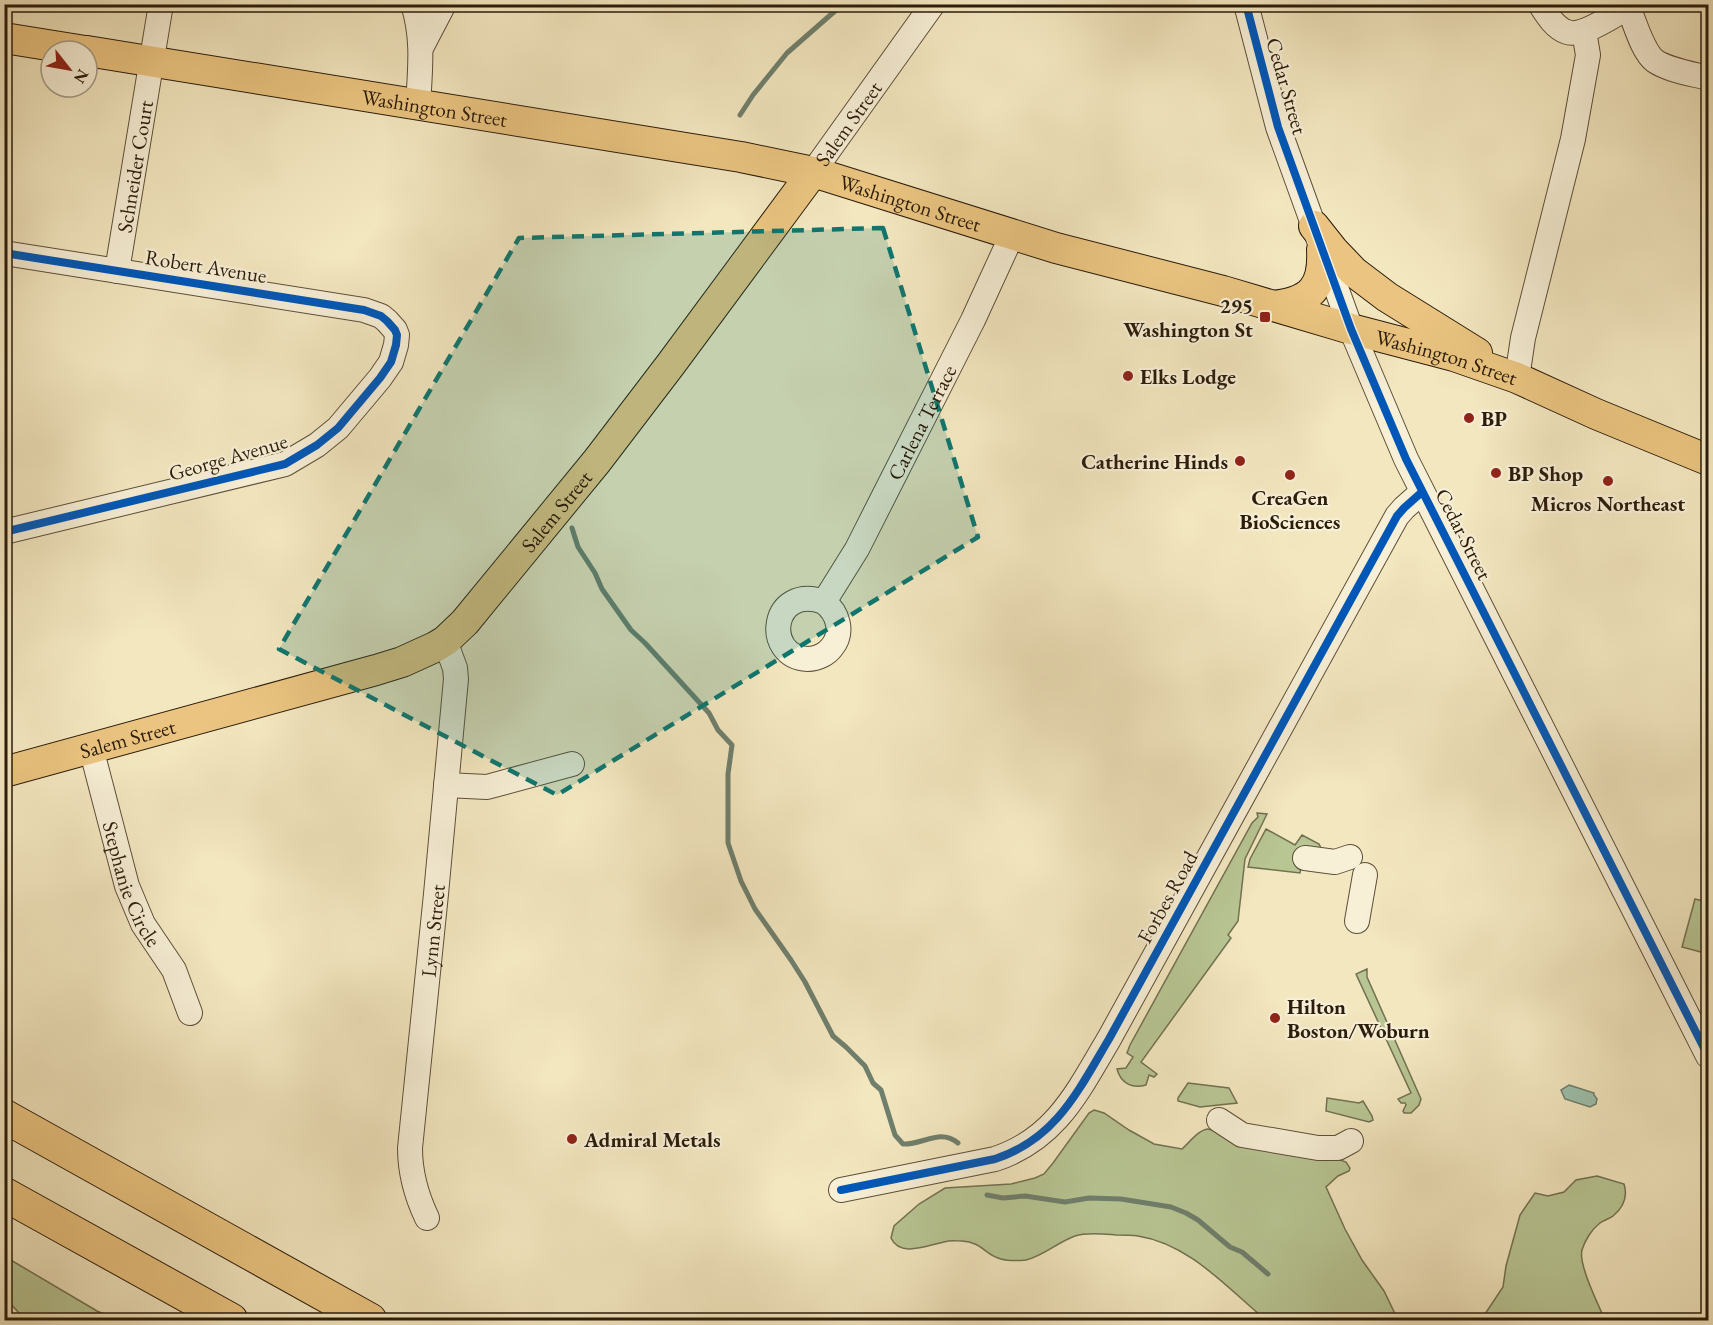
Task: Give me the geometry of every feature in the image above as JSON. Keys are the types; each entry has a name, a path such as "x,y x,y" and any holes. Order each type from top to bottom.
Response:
{"highway":[{"path":"4,1116 370,1320"},
{"path":"4,1194 231,1320"}],"main road":[{"name":"Washington Street","path":"4,38 39,44"},
{"name":"Washington Street","path":"99,53 741,157 813,172 1012,235 1443,353 1517,378 1596,414 1708,460"},
{"name":"Salem Street","path":"4,772 376,670 415,657 445,642 479,605 597,461 813,172"},
{"path":"1273,306 1296,302 1313,291 1320,279 1318,238"},
{"path":"1318,238 1363,280 1387,297 1517,378"}],"street":[{"name":"Schneider Court","path":"117,271 161,4"},
{"path":"414,4 421,48 418,105"},
{"path":"421,48 444,4"},
{"name":"Salem Street","path":"813,172 933,4"},
{"name":"Cedar Street","path":"1246,4 1278,127 1351,329 1406,459 1708,1056"},
{"path":"1540,4 1557,26 1571,34 1584,31 1631,6 1645,48 1653,60 1708,78"},
{"path":"1517,378 1523,338 1573,139 1588,55 1584,31"},
{"name":"Carlena Terrace","path":"824,602 857,549 973,320 1012,235"},
{"name":"Robert Avenue","path":"4,253 364,310 381,316 395,330"},
{"name":"George Avenue","path":"4,532 285,464 304,454 331,434 380,378 396,351 395,330"},
{"name":"Forbes Road","path":"841,1190 1007,1155 1036,1139 1060,1116 1109,1039 1397,516 1422,492"},
{"name":"Lynn Street","path":"427,1218 414,1185 410,1148 456,676 445,642"},
{"name":"Stephanie Circle","path":"91,748 127,886 143,924 174,969 190,1013"},
{"path":"446,785 487,787 572,764"},
{"path":"1305,858 1358,866 1357,921"},
{"path":"1219,1120 1242,1135 1317,1148 1338,1148 1351,1141"}],"highlighted area":[{"path":"883,228 978,537 557,795 279,649 519,238"}],"shaded area":[{"path":"1257,813 1267,814 1245,859 1238,921 1228,935 1231,938 1141,1062 1157,1074 1154,1077 1149,1075 1146,1085 1132,1086 1121,1078 1117,1069 1126,1068 1133,1057 1127,1053 1130,1045 1252,823 1258,817"},
{"path":"1266,829 1295,845 1302,835 1319,844 1321,848 1303,852 1300,873 1248,867"},
{"path":"1695,899 1708,902 1708,954 1682,947"},
{"path":"1367,969 1367,977 1421,1099 1419,1105 1411,1113 1404,1113 1406,1105 1398,1099 1411,1093 1356,974"},
{"path":"1188,1083 1229,1088 1237,1103 1200,1107 1178,1101"},
{"path":"1569,1085 1594,1093 1597,1099 1596,1104 1590,1107 1565,1099 1561,1090"},
{"path":"1327,1098 1359,1103 1363,1101 1373,1120 1369,1122 1326,1111"},
{"path":"1094,1110 1104,1113 1154,1144 1182,1149 1197,1134 1208,1129 1346,1162 1350,1168 1349,1171 1338,1176 1326,1187 1345,1229 1362,1260 1384,1291 1398,1320 1266,1320 1223,1282 1191,1258 1175,1248 1138,1236 1080,1235 1032,1258 1015,1261 998,1258 968,1242 948,1241 908,1249 895,1244 891,1238 894,1226 919,1204 945,1188 1011,1184 1044,1174 1089,1113"},
{"path":"1597,1176 1624,1184 1626,1193 1620,1209 1594,1228 1582,1250 1586,1275 1605,1320 1481,1320 1503,1287 1506,1266 1520,1215 1535,1193 1548,1196 1564,1192 1576,1180"},
{"path":"4,1256 97,1311 118,1320 24,1320 5,1298"}],"waterway":[{"path":"740,115 787,53 843,4"},
{"path":"572,528 578,547 595,573 602,589 631,630 709,713 718,730 732,745 728,774 728,843 741,881 755,909 805,982 833,1036 865,1066 873,1083 881,1090 895,1135 903,1144 938,1137 945,1137 958,1143"},
{"path":"987,1195 1003,1198 1025,1196 1065,1202 1089,1198 1121,1199 1171,1207 1198,1220 1230,1247 1242,1252 1268,1274"}],"cycle path":[{"path":"1246,4 1278,127 1351,329 1406,459 1708,1056"},
{"path":"4,253 364,310 381,316 397,335 391,362 338,428 317,445 285,464 4,532"},
{"path":"841,1190 995,1159 1034,1139 1063,1111 1087,1077 1109,1039 1397,516 1422,492"}],"place":[{"name":"295 Washington St","path":"1265,317"},
{"name":"Elks Lodge","path":"1128,376"},
{"name":"BP","path":"1469,418"},
{"name":"Catherine Hinds","path":"1240,461"},
{"name":"BP Shop","path":"1496,473"},
{"name":"CreaGen BioSciences","path":"1290,475"},
{"name":"Micros Northeast","path":"1608,481"},
{"name":"Hilton Boston/Woburn","path":"1275,1018"},
{"name":"Admiral Metals","path":"572,1139"}]}
